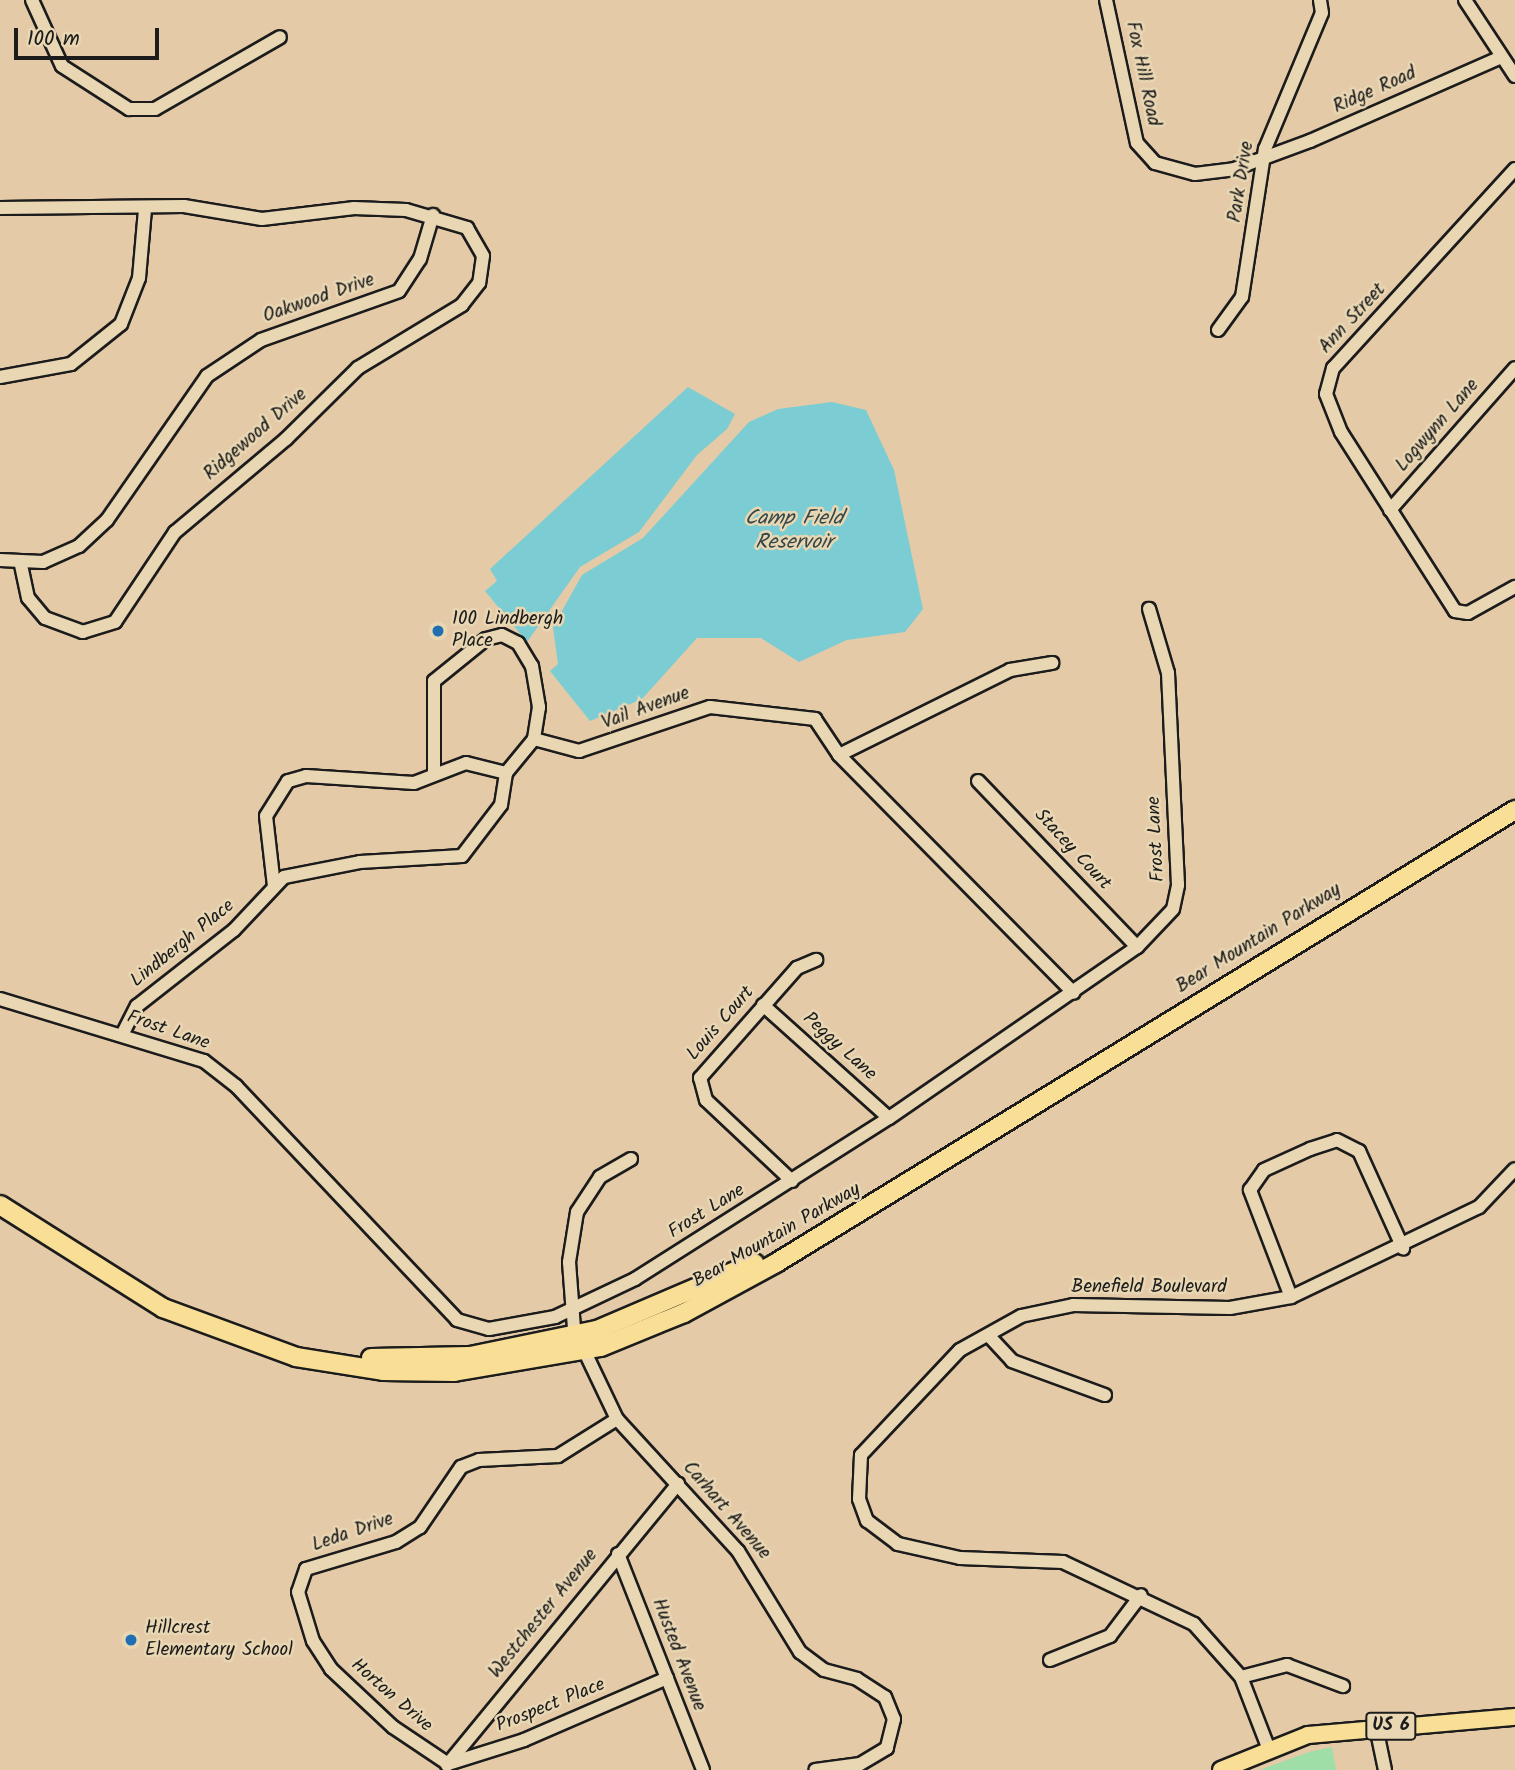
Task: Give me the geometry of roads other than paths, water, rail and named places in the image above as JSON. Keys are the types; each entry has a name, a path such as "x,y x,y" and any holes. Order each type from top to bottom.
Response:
{"highway":[{"name":"Bear Mountain Parkway","path":"0,1191 152,1290 290,1344 413,1360 579,1343 693,1292 789,1243 1515,796"},
{"name":"Bear Mountain Parkway","path":"0,1205 155,1304 296,1357 445,1373 651,1328 746,1280 1515,810"}],"main road":[{"name":"US 6","path":"1221,1770 1268,1747 1376,1727 1515,1717"}],"street":[{"name":"Fox Hill Road","path":"1106,0 1130,121 1144,154 1195,174 1264,158"},
{"name":"Park Drive","path":"1218,330 1242,297 1264,158 1321,6 1328,0"},
{"path":"1465,0 1515,76"},
{"path":"35,1 62,66 129,110 155,109 280,37"},
{"name":"Ridge Road","path":"1264,158 1501,57"},
{"name":"Ann Street","path":"1515,169 1327,376 1327,404 1447,602 1468,613 1515,587"},
{"path":"0,208 221,209 262,219 354,208 432,215"},
{"path":"0,377 71,364 121,324 139,278 145,209"},
{"name":"Ridgewood Drive","path":"21,564 29,598 46,618 83,632 115,622 146,570 187,521 286,439 358,368 462,305 480,283 483,256 475,237 432,215"},
{"name":"Oakwood Drive","path":"0,560 21,564 66,553 93,535 193,393 241,350 399,291 420,259 432,215"},
{"name":"Logwynn Lane","path":"1390,510 1515,368"},
{"name":"Frost Lane","path":"0,999 181,1052 223,1075 457,1320 503,1328 571,1311 792,1181 889,1118 1074,993 1137,947 1173,909 1178,885 1168,673 1149,609"},
{"path":"274,886 266,816 288,781 306,776 404,784 480,763 506,773 534,738 539,707 531,666 509,638 486,639 434,681 434,774"},
{"path":"839,755 1010,670 1052,663"},
{"name":"Vail Avenue","path":"534,738 579,751 709,707 815,719 839,755 1074,993"},
{"name":"Lindbergh Place","path":"122,1035 138,1006 234,930 274,886 295,872 462,856 501,805 506,773"},
{"name":"Stacey Court","path":"978,781 1137,947"},
{"name":"Louis Court","path":"792,1181 700,1089 704,1069 797,968 816,960"},
{"name":"Peggy Lane","path":"763,1004 889,1118"},
{"path":"1291,1297 1250,1190 1264,1170 1310,1149 1337,1140 1359,1151 1403,1248"},
{"name":"Carhart Avenue","path":"631,1159 600,1177 577,1212 571,1311 579,1343 617,1419 678,1484 753,1572 800,1652 824,1670 877,1690 891,1709 891,1739 875,1758 815,1770"},
{"name":"Benefield Boulevard","path":"1268,1747 1241,1677 1194,1624 1141,1595 1063,1562 914,1550 867,1521 859,1499 861,1455 960,1350 1021,1316 1073,1306 1230,1308 1291,1297 1403,1248 1479,1207 1515,1171"},
{"path":"989,1336 1012,1361 1105,1395"},
{"name":"Leda Drive","path":"306,1569 396,1542 420,1527 461,1467 500,1457 558,1456 617,1419"},
{"name":"Westchester Avenue","path":"446,1767 678,1484"},
{"name":"Husted Avenue","path":"618,1554 703,1770"},
{"name":"Horton Drive","path":"306,1569 298,1581 299,1598 313,1641 331,1669 393,1727 446,1767"},
{"path":"1050,1660 1110,1636 1141,1595"},
{"path":"1241,1677 1287,1665 1343,1686"},
{"name":"Prospect Place","path":"446,1767 524,1740 667,1678"},
{"path":"1376,1727 1385,1770"}],"water":[{"path":"688,387 735,414 727,429 697,455 639,532 580,567 527,642 485,591 497,581 490,569"},
{"name":"Camp Field Reservoir","path":"832,402 866,410 894,470 923,609 905,632 847,640 799,662 761,638 697,638 642,699 590,721 550,671 558,664 553,627 582,575 643,538 749,422 778,409"}],"place":[{"name":"100 Lindbergh Place","path":"438,631"},
{"name":"Hillcrest Elementary School","path":"131,1640"}]}
